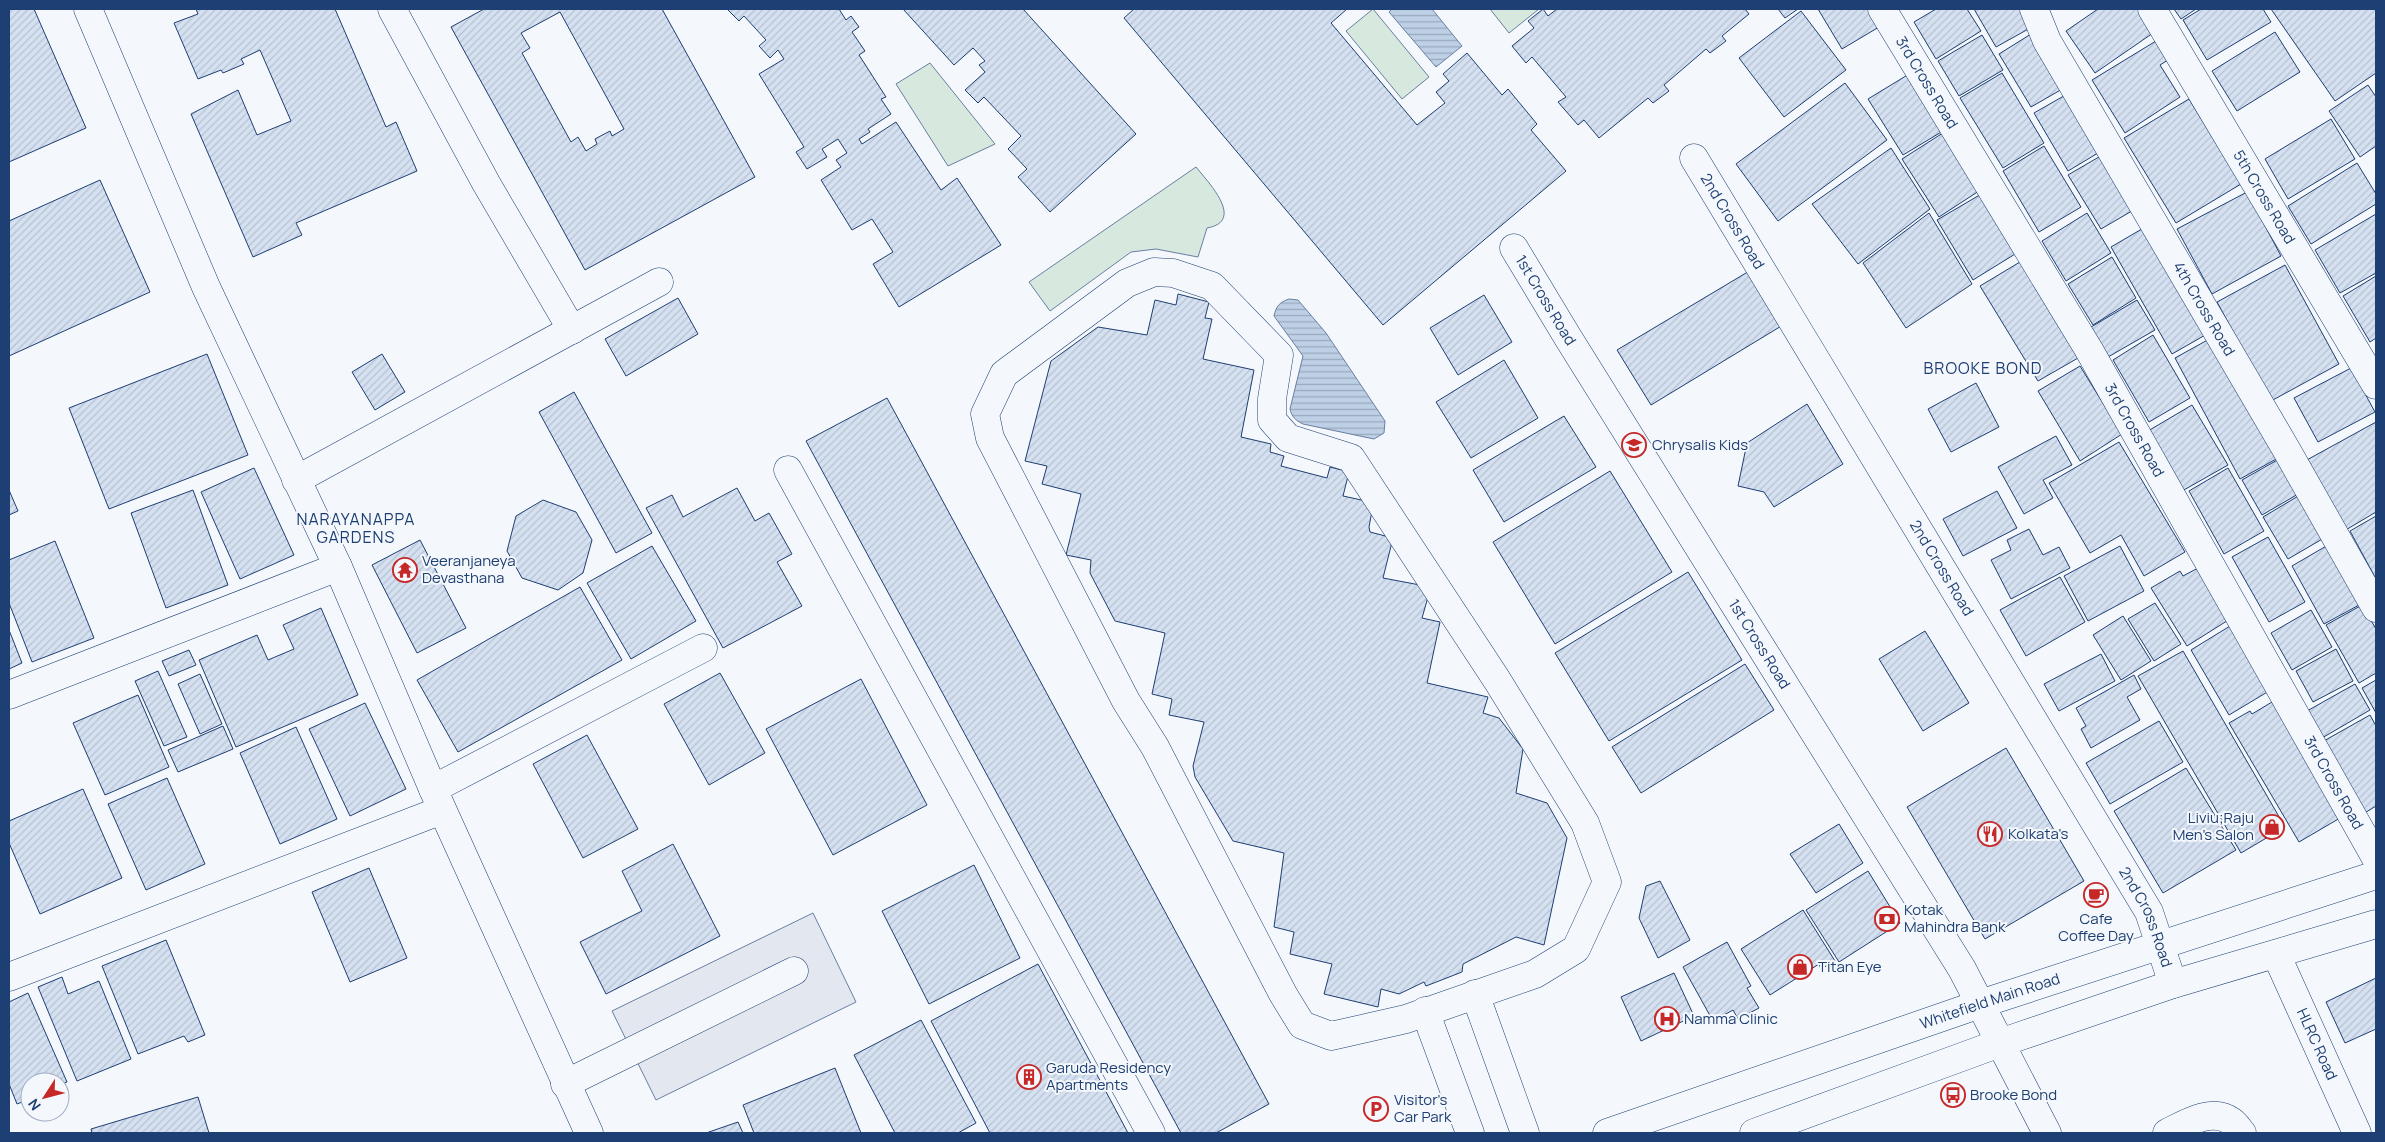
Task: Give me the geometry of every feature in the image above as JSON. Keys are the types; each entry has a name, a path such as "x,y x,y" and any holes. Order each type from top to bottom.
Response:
{"street":[{"path":"88,9 206,287 338,567 437,799 565,1084 589,1133"},
{"path":"392,9 486,183 572,330"},
{"name":"3rd Cross Road","path":"1882,9 2089,350 2376,858"},
{"name":"4th Cross Road","path":"2034,9 2047,41 2286,449 2376,608"},
{"name":"5th Cross Road","path":"2152,9 2376,385"},
{"name":"2nd Cross Road","path":"1694,158 2149,912 2173,984"},
{"name":"1st Cross Road","path":"1514,248 1962,969 2047,1133"},
{"path":"1154,272 1173,272 1212,286 1279,355 1272,398 1272,420 1288,438 1351,458 1497,680 1585,823 1607,882 1576,949 1534,974 1425,1011 1406,1019 1332,1036 1302,1025 1278,986 1155,747 1126,701 990,438 985,414 1004,374 1127,284 1154,272"},
{"path":"296,480 659,282"},
{"path":"788,470 1151,1133"},
{"path":"9,695 338,567"},
{"path":"9,978 437,799 703,648"},
{"name":"Whitefield Main Road","path":"1607,1133 1980,1004 2376,875"},
{"path":"1754,1133 2000,1043 2173,984 2376,924"},
{"name":"HLRC Road","path":"2276,954 2357,1133"},
{"path":"565,1084 794,971"},
{"path":"1475,994 1525,1133"},
{"path":"1425,1011 1470,1133"},
{"path":"2167,1133 2189,1122 2213,1115 2231,1120 2242,1133"}],"shaded area":[{"path":"1373,9 1429,77 1402,99 1346,31"},
{"path":"1490,9 1539,9 1509,33"},
{"path":"930,63 995,144 948,166 896,84"},
{"path":"1196,167 1215,191 1224,210 1223,218 1218,224 1207,228 1198,257 1156,249 1131,252 1050,311 1029,282"},
{"path":"813,913 856,1002 656,1100 612,1011"}],"water":[{"path":"1392,9 1432,9 1462,46 1436,67 1389,12"},
{"path":"1289,299 1298,300 1326,333 1385,421 1384,433 1374,439 1303,424 1293,416 1290,409 1303,356 1274,316 1279,305"}],"building":[{"path":"9,9 34,9 86,128 9,162"},
{"path":"196,9 335,9 386,127 396,122 417,171 296,223 302,235 253,257 191,114 238,90 257,135 291,121 260,50 241,59 244,64 223,73 221,70 198,79 174,23 198,14"},
{"path":"484,9 662,9 755,177 585,270 451,27","holes":["560,12 624,129 612,136 610,131 595,139 597,144 586,151 578,137 571,142 522,53 530,48 521,33"]},
{"path":"727,9 839,9 846,20 851,16 859,27 852,32 865,51 859,55 886,97 881,99 891,114 868,129 870,132 859,139 862,144 896,122 941,190 957,178 1001,245 899,307 873,264 893,252 872,219 852,230 821,180 841,167 836,160 847,153 838,139 822,149 827,157 807,169 796,152 804,147 759,74 784,59 778,50 770,58 759,46 766,40 744,16 739,21"},
{"path":"903,9 1023,9 1136,134 1050,212 1018,177 1027,169 1008,149 1021,136 984,97 978,103 965,90 985,72 979,65 985,61 973,48 954,65"},
{"path":"1134,9 1347,9 1331,23 1417,125 1445,103 1436,92 1449,81 1443,74 1467,53 1502,95 1508,89 1537,124 1531,130 1566,171 1383,325 1124,18"},
{"path":"1543,9 1548,16 1557,9 1745,9 1749,14 1722,36 1726,41 1710,53 1706,49 1664,85 1669,91 1653,103 1648,98 1599,138 1584,120 1578,125 1558,102 1566,97 1532,57 1526,63 1512,46 1534,28 1528,21"},
{"path":"1778,9 1798,9 1785,18"},
{"path":"1818,9 1869,9 1879,27 1842,49"},
{"path":"1936,9 1967,9 1981,31 1936,59 1914,22"},
{"path":"1974,9 2021,9 2032,27 1996,47"},
{"path":"2098,9 2140,9 2153,33 2095,73 2066,31"},
{"path":"2174,9 2196,9 2181,19"},
{"path":"2201,9 2263,9 2271,22 2207,60 2183,20"},
{"path":"2271,9 2376,9 2376,73 2335,101"},
{"path":"1801,11 1846,70 1784,117 1739,58"},
{"path":"2275,32 2300,72 2237,111 2212,71"},
{"path":"2031,34 2064,88 2031,107 1999,54"},
{"path":"1982,35 2003,70 1959,96 1938,61"},
{"path":"2156,41 2168,60 2160,65 2180,97 2125,133 2092,80"},
{"path":"1914,71 1948,128 1903,155 1868,99"},
{"path":"2002,73 2044,143 2003,168 1960,98"},
{"path":"1845,83 1887,140 1778,221 1736,164"},
{"path":"2368,85 2376,97 2376,146 2360,157 2329,111"},
{"path":"2069,93 2103,150 2068,171 2034,113"},
{"path":"2189,99 2241,184 2176,223 2124,138"},
{"path":"2331,119 2355,159 2288,199 2265,159"},
{"path":"1946,131 1982,189 1939,217 1902,159"},
{"path":"2044,146 2081,207 2039,232 2003,171"},
{"path":"1891,148 1930,209 1858,264 1812,204"},
{"path":"2104,154 2137,208 2101,229 2068,175"},
{"path":"2357,163 2376,194 2376,204 2311,244 2288,206"},
{"path":"100,180 150,292 9,356 9,221"},
{"path":"2247,192 2281,256 2212,294 2177,229"},
{"path":"1983,193 2020,251 1973,280 1937,220"},
{"path":"1929,213 1972,284 1906,328 1863,263"},
{"path":"2087,213 2111,253 2066,281 2042,241"},
{"path":"2376,214 2376,273 2340,293 2315,250"},
{"path":"2147,226 2207,334 2172,354 2111,247"},
{"path":"2112,257 2136,298 2093,325 2068,284"},
{"path":"2020,262 2078,358 2038,381 1980,286"},
{"path":"2285,265 2339,364 2271,401 2217,302"},
{"path":"1751,270 1783,325 1651,405 1617,350"},
{"path":"2376,276 2376,338 2370,342 2343,296"},
{"path":"1178,294 1209,302 1205,318 1212,319 1203,359 1254,370 1241,437 1271,444 1270,452 1284,456 1281,466 1327,478 1330,467 1349,472 1343,496 1366,501 1372,511 1370,532 1393,538 1383,578 1420,585 1428,597 1422,618 1440,622 1427,683 1488,697 1483,713 1499,718 1523,749 1516,793 1547,803 1567,838 1544,945 1516,937 1463,964 1462,972 1426,986 1424,982 1399,994 1381,989 1378,1007 1324,994 1332,964 1290,954 1294,932 1274,927 1284,853 1233,841 1195,777 1193,766 1204,722 1169,715 1172,699 1152,694 1165,633 1115,621 1090,573 1091,560 1066,555 1081,494 1042,484 1047,466 1025,461 1051,361 1098,327 1147,335 1155,300 1176,305"},
{"path":"1484,295 1512,342 1458,375 1430,328"},
{"path":"678,298 698,334 626,376 605,339"},
{"path":"2137,300 2155,330 2108,357 2091,327"},
{"path":"2153,335 2190,398 2149,422 2113,360"},
{"path":"2213,337 2278,458 2240,479 2175,358"},
{"path":"207,354 248,455 109,509 69,408"},
{"path":"382,354 405,392 375,410 352,372"},
{"path":"1504,360 1538,418 1471,458 1436,402"},
{"path":"2080,366 2122,434 2080,461 2038,391"},
{"path":"2351,368 2375,412 2318,442 2294,398"},
{"path":"1976,383 1999,427 1951,452 1928,409"},
{"path":"574,392 652,533 616,553 539,412"},
{"path":"887,398 1269,1104 1216,1133 1181,1133 806,441"},
{"path":"1807,404 1843,464 1774,507 1764,492 1738,486 1747,443"},
{"path":"2192,405 2228,465 2182,491 2148,431"},
{"path":"1564,416 1596,467 1504,522 1473,470"},
{"path":"2376,422 2376,512 2344,531 2305,461"},
{"path":"2056,436 2072,465 2043,480 2053,498 2024,514 1998,467"},
{"path":"2119,442 2185,552 2144,576 2121,535 2090,553 2049,483"},
{"path":"2279,459 2300,493 2262,515 2242,480"},
{"path":"254,468 294,555 240,579 201,492"},
{"path":"2228,468 2264,531 2224,554 2189,491"},
{"path":"1610,471 1672,572 1555,644 1493,542"},
{"path":"737,488 755,521 769,513 792,554 777,562 802,606 723,648 646,508 672,495 683,517"},
{"path":"9,490 18,511 9,515"},
{"path":"193,490 228,585 166,608 131,513"},
{"path":"1997,491 2017,528 1963,556 1943,519"},
{"path":"2300,495 2324,538 2288,559 2263,517"},
{"path":"543,500 576,512 592,540 583,573 558,590 522,578 507,551 516,516"},
{"path":"2376,516 2376,579 2350,531"},
{"path":"2029,529 2043,555 2059,547 2070,568 2011,599 1991,560 2011,550 2007,540"},
{"path":"2268,537 2305,602 2269,622 2232,557"},
{"path":"420,540 466,628 417,653 372,565"},
{"path":"55,541 94,638 32,662 9,603 9,560"},
{"path":"2328,545 2361,604 2324,624 2292,566"},
{"path":"652,546 696,621 631,659 587,583"},
{"path":"2120,546 2144,591 2088,621 2064,576"},
{"path":"2198,568 2230,619 2187,646 2151,588 2180,571 2183,576"},
{"path":"1688,572 1742,660 1609,741 1555,653"},
{"path":"2060,577 2085,622 2026,656 2000,610"},
{"path":"580,587 622,660 458,752 417,680"},
{"path":"2155,603 2181,644 2154,661 2128,619"},
{"path":"2362,605 2376,629 2376,673 2359,683 2326,625"},
{"path":"321,608 358,695 236,747 199,660 257,635 268,660 294,649 283,625"},
{"path":"2311,610 2332,647 2292,670 2271,633"},
{"path":"2123,616 2151,661 2121,680 2093,635"},
{"path":"2230,626 2269,691 2229,715 2191,650"},
{"path":"9,630 22,663 9,669"},
{"path":"1925,631 1969,703 1923,731 1879,659"},
{"path":"2336,649 2353,681 2313,702 2296,671"},
{"path":"189,650 196,665 169,676 162,661"},
{"path":"2183,651 2285,827 2241,853 2138,676"},
{"path":"2101,654 2115,681 2059,711 2044,684"},
{"path":"1745,664 1774,710 1641,793 1612,747"},
{"path":"158,671 187,737 164,746 135,681"},
{"path":"720,673 765,753 709,785 664,704"},
{"path":"200,674 222,724 200,734 178,684"},
{"path":"2134,675 2141,689 2127,697 2140,720 2091,748 2081,729 2086,726 2076,708"},
{"path":"861,679 927,805 833,855 766,729"},
{"path":"2376,680 2376,713 2362,688"},
{"path":"2355,684 2370,710 2322,738 2307,711"},
{"path":"138,695 169,767 105,795 73,723"},
{"path":"2272,702 2340,818 2299,842 2229,723 2250,711 2252,714"},
{"path":"365,703 406,789 350,816 309,729"},
{"path":"2370,715 2376,726 2376,806 2363,814 2322,742"},
{"path":"2159,721 2183,762 2110,804 2086,763"},
{"path":"223,726 233,749 178,772 168,750"},
{"path":"296,727 337,819 280,844 240,753"},
{"path":"587,735 638,829 583,858 533,764"},
{"path":"2006,748 2084,881 1985,939 1907,807"},
{"path":"2186,768 2236,850 2163,893 2114,811"},
{"path":"167,778 205,864 146,890 108,804"},
{"path":"83,789 122,878 40,914 9,843 9,821"},
{"path":"1839,824 1863,863 1816,893 1790,854"},
{"path":"673,844 720,936 606,994 580,942 642,911 622,871"},
{"path":"974,865 1020,958 929,1004 882,911"},
{"path":"369,868 407,958 350,982 312,892"},
{"path":"1868,871 1900,923 1839,962 1806,910"},
{"path":"1660,881 1690,940 1658,958 1639,918 1646,886"},
{"path":"1803,910 1835,961 1821,969 1819,964 1770,995 1741,949"},
{"path":"166,940 205,1035 188,1042 184,1036 138,1054 102,966"},
{"path":"1727,942 1751,986 1747,988 1759,1008 1738,1019 1733,1010 1713,1021 1683,967"},
{"name":"Garuda Residency Apartments","path":"1038,964 1128,1133 990,1133 931,1021"},
{"path":"1674,973 1694,1016 1641,1041 1621,997"},
{"path":"62,977 68,994 99,981 131,1059 77,1081 38,987"},
{"path":"2376,978 2376,1029 2345,1043 2326,1002"},
{"path":"28,993 63,1072 20,1072 20,1103 17,1104 9,1084 9,1002"},
{"path":"921,1020 976,1123 958,1133 895,1133 854,1055"},
{"path":"835,1068 861,1133 754,1133 743,1105"},
{"path":"198,1097 209,1133 92,1133 91,1129"},
{"path":"738,1122 743,1133 706,1133"}],"place":[{"name":"Chrysalis Kids","path":"1634,445"},
{"name":"Veeranjaneya Devasthana","path":"405,570"},
{"name":"Liviu;Raju Men's Salon","path":"2272,827"},
{"name":"Kolkata's","path":"1990,834"},
{"name":"Cafe Coffee Day","path":"2096,895"},
{"name":"Kotak Mahindra Bank","path":"1887,919"},
{"name":"Titan Eye","path":"1800,967"},
{"name":"Namma Clinic","path":"1667,1019"},
{"name":"Garuda Residency Apartments","path":"1029,1077"},
{"name":"Brooke Bond","path":"1953,1095"},
{"name":"Visitor's Car Park","path":"1376,1109"}],"district":[{"name":"BROOKE BOND","path":"1983,368"},
{"name":"NARAYANAPPA GARDENS","path":"356,528"}]}
